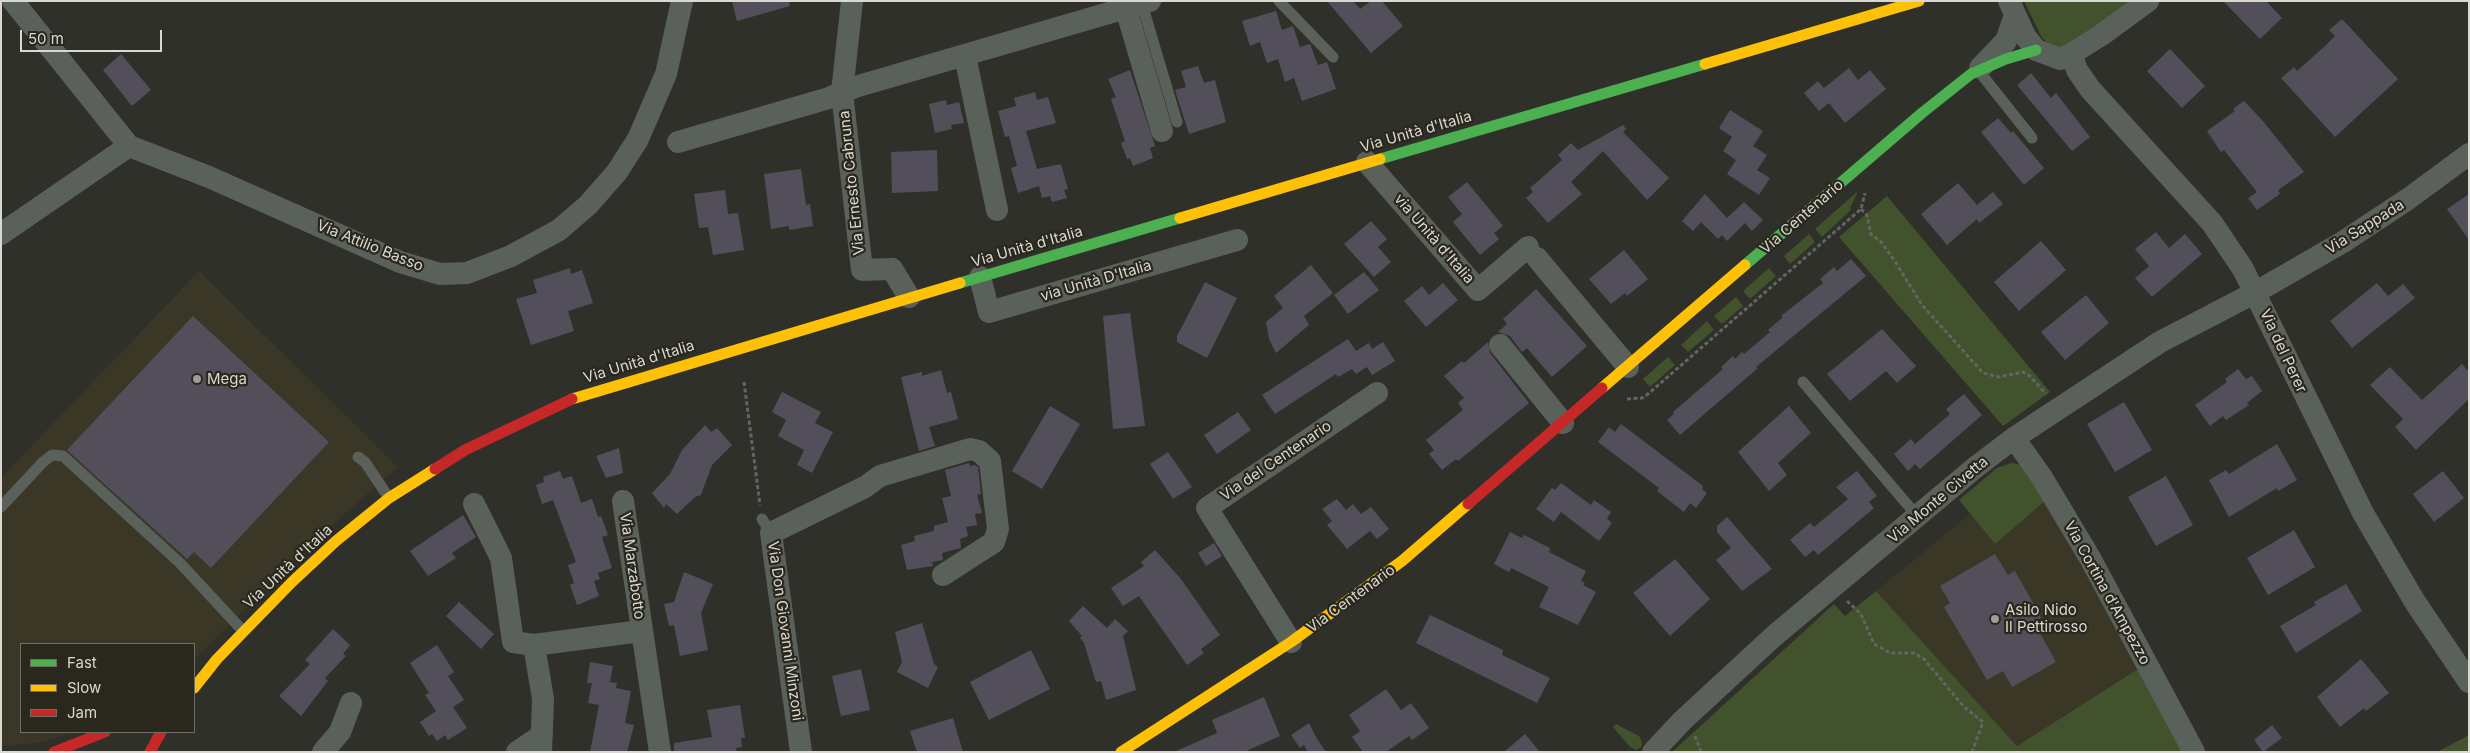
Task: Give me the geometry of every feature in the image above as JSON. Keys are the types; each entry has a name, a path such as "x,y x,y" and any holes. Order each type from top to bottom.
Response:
{"street":[{"path":"1,234 129,146 13,1"},
{"name":"Via Attilio Basso","path":"129,146 209,177 400,262 440,274 467,273 511,256 559,230 588,204 617,172 638,139 666,74 682,1"},
{"name":"Via Ernesto Cabruna","path":"852,1 842,92 862,270 892,269 909,297"},
{"name":"Via Unità d'Italia","path":"195,687 243,631 305,569 389,498 465,450 566,402 614,385 909,297 1919,1"},
{"path":"2036,50 2066,57 2148,1"},
{"name":"Via Ernesto Cabruna","path":"678,142 1139,5 1169,127"},
{"name":"Via Centenario","path":"1978,70 2036,50 2012,8"},
{"name":"Via Centenario","path":"1121,752 1291,642 1402,561 1922,113 1978,70 2006,41 2012,8"},
{"path":"965,56 997,210"},
{"name":"Via del Perer","path":"2066,57 2090,89 2212,223 2256,292 2302,391 2363,512 2415,602 2469,682"},
{"name":"Via Sappada","path":"2256,292 2382,217 2469,154"},
{"name":"via Unità d'Italia","path":"1367,162 1478,290 1532,253 1628,367"},
{"name":"via Unità D'Italia","path":"980,277 990,312 1237,240"},
{"name":"Via Monte Civetta","path":"1653,752 1734,672 1977,466 2057,408 2160,342 2256,292"},
{"path":"1500,344 1563,423"},
{"name":"Via del Centenario","path":"1291,642 1207,508 1377,393"},
{"name":"Via Cortina d'Ampezzo","path":"2014,438 2041,476 2090,558 2194,752"},
{"name":"Via Don Giovanni Minzoni","path":"801,752 767,526 865,487 880,476 970,449 979,451 990,461 998,529 994,542 943,575"},
{"name":"Via Marzabotto","path":"623,501 660,752"},
{"name":"Via Marzabotto","path":"474,504 501,558 513,642 534,645 641,631"},
{"path":"518,752 542,743 543,699 534,645"},
{"name":"Via Unità d'Italia","path":"195,675 217,659"},
{"path":"323,752 340,732 351,703"},
{"path":"54,752 102,733"},
{"path":"150,752 160,733"}],"lane":[{"path":"1279,1 1333,57"},
{"path":"1978,70 2032,138"},
{"path":"1803,382 1918,517"},
{"path":"1,507 43,462 52,456 63,456 180,563 243,631"},
{"path":"358,457 368,466 389,498"}],"path":[{"path":"1861,209 1867,215 1871,234 1882,243 1922,305 1983,374 1999,378 2023,372 2030,376 2057,408"},
{"path":"744,382 767,526"},
{"path":"1833,588 1861,614 1874,644 1890,653 1914,654 1924,660 1964,707 1983,722 1972,752"}],"shaded area":[{"path":"199,271 398,467 325,531 195,659 195,643 20,643 20,733 71,733 37,743 1,746 1,478"},
{"path":"2046,500 2138,669 2017,746 1876,591 1970,514 1995,544"}],"green space":[{"path":"2024,1 2140,1 2065,48 2053,48 2042,38"},
{"path":"1858,191 1850,208 1851,210 1822,237 1815,229"},
{"path":"1887,196 2050,392 2003,426 1839,237"},
{"path":"1809,234 1815,242 1790,264 1784,256"},
{"path":"1769,268 1776,276 1750,299 1743,291"},
{"path":"1736,297 1743,306 1722,324 1714,316"},
{"path":"1707,321 1714,330 1688,352 1681,345"},
{"path":"1668,357 1675,365 1650,387 1643,379"},
{"path":"2011,463 2024,465 2046,500 1995,544 1959,500 1997,468"},
{"path":"1876,591 2017,746 2138,669 2183,752 1672,752 1834,604 1845,616"},
{"path":"1616,724 1639,736 1642,742 1641,747 1637,750 1630,747 1613,727"},
{"path":"2469,735 2469,752 2437,752"}],"building":[{"path":"732,1 789,1 790,6 737,21"},
{"path":"1327,1 1353,1 1360,9 1371,1 1382,1 1403,26 1371,53"},
{"path":"2223,1 2266,1 2282,18 2260,39"},
{"path":"1276,11 1282,30 1293,26 1300,47 1310,44 1318,65 1327,62 1336,89 1302,101 1294,78 1285,82 1278,59 1267,63 1260,42 1250,46 1242,21"},
{"path":"2342,19 2398,79 2335,137 2281,78 2294,67 2297,71 2325,46 2335,36 2329,30"},
{"path":"2170,49 2205,86 2182,108 2147,71"},
{"path":"121,54 151,90 132,106 103,70"},
{"path":"1198,66 1204,83 1215,80 1226,122 1189,134 1175,90 1186,87 1181,71"},
{"path":"1849,68 1858,80 1870,70 1886,89 1845,123 1829,103 1819,111 1804,93 1818,81 1824,88"},
{"path":"1130,70 1155,146 1150,148 1153,158 1133,166 1130,158 1127,159 1121,143 1125,141 1111,99 1116,97 1108,79"},
{"path":"2031,73 2051,98 2056,93 2090,137 2072,151 2017,85"},
{"path":"1035,92 1037,100 1048,97 1056,123 1026,131 1037,169 1061,164 1068,189 1064,190 1067,198 1052,202 1050,196 1042,198 1039,186 1018,193 1011,168 1017,166 1009,136 1005,137 998,111 1016,106 1014,98"},
{"path":"946,100 947,105 959,102 964,123 951,125 952,129 935,133 929,104"},
{"path":"2244,101 2304,172 2278,190 2280,194 2257,210 2248,198 2257,192 2224,150 2221,152 2207,131 2235,111 2233,109"},
{"path":"1730,110 1763,131 1753,146 1767,155 1757,170 1770,178 1759,195 1727,174 1736,160 1723,151 1732,137 1719,128"},
{"path":"1998,118 2011,133 2013,131 2044,168 2024,185 1981,132"},
{"path":"1623,125 1626,129 1623,132 1669,178 1647,200 1603,151 1571,182 1582,194 1548,223 1526,198 1533,192 1530,188 1562,160 1558,155 1571,143 1578,150"},
{"path":"937,150 938,191 892,193 891,152"},
{"path":"801,169 806,205 810,204 813,226 789,230 789,226 771,229 764,174"},
{"path":"1467,182 1503,226 1494,233 1499,239 1480,255 1453,222 1462,214 1448,197"},
{"path":"1958,183 1977,205 1993,192 2003,204 1979,223 1977,219 1947,245 1921,214"},
{"path":"725,190 728,214 738,213 744,250 713,255 708,227 699,228 694,194"},
{"path":"1705,194 1727,218 1744,202 1763,220 1752,231 1745,223 1727,241 1722,235 1718,239 1701,222 1693,231 1682,221"},
{"path":"2469,194 2469,240 2447,209"},
{"path":"1371,221 1387,239 1378,247 1391,262 1374,277 1344,244"},
{"path":"2156,232 2169,248 2185,234 2202,254 2152,297 2135,278 2149,266 2135,249"},
{"path":"2041,241 2066,270 2019,311 1994,282"},
{"path":"1624,250 1648,279 1627,296 1625,293 1611,304 1589,279"},
{"path":"1851,259 1866,276 1756,367 1758,368 1680,435 1667,420 1674,414 1673,412 1723,369 1721,367 1733,356 1735,359 1742,352 1744,354 1770,332 1768,330 1783,317 1781,316 1823,283 1820,279 1834,267 1837,271"},
{"path":"1311,265 1333,293 1304,316 1309,325 1276,353 1269,339 1266,322 1283,308 1274,296"},
{"path":"570,268 571,274 582,270 593,303 568,311 574,331 531,345 516,299 537,293 533,280"},
{"path":"1364,272 1379,290 1348,314 1334,295"},
{"path":"1205,282 1237,298 1207,358 1177,342 1177,336"},
{"path":"1443,283 1458,300 1426,327 1404,301 1422,286 1429,295"},
{"path":"2377,283 2388,296 2403,284 2415,298 2352,348 2330,321"},
{"path":"1536,289 1587,346 1552,377 1527,348 1522,352 1510,336 1498,332 1507,324 1503,319"},
{"path":"2086,295 2109,323 2065,360 2041,332"},
{"path":"1130,313 1145,426 1113,429 1103,316"},
{"name":"Mega","path":"193,316 329,442 211,568 194,552 187,559 67,450"},
{"path":"1882,329 1916,366 1897,383 1886,371 1850,401 1827,374"},
{"path":"1348,339 1356,351 1369,343 1372,349 1383,342 1395,361 1372,375 1367,367 1356,374 1352,369 1338,377 1336,374 1275,414 1262,395"},
{"path":"1488,342 1490,353 1529,403 1458,461 1456,459 1442,470 1429,454 1434,450 1426,440 1463,410 1458,403 1464,398 1444,376 1462,361 1464,363"},
{"path":"2462,364 2469,372 2469,399 2416,450 2395,427 2403,419 2370,385 2390,367 2422,400"},
{"path":"2238,369 2246,379 2252,376 2262,391 2247,403 2249,405 2226,420 2223,416 2210,426 2195,405 2227,382 2225,379"},
{"path":"941,370 947,393 951,392 958,419 929,427 935,446 919,451 901,377 922,372 922,376"},
{"path":"782,392 821,412 815,423 833,432 812,473 797,465 804,450 778,436 786,420 772,412"},
{"path":"1964,394 1982,415 1920,469 1915,464 1908,471 1894,454 1911,439 1915,444 1950,414 1946,409"},
{"path":"2124,402 2152,450 2115,472 2087,424"},
{"path":"1050,406 1080,424 1042,489 1012,471"},
{"path":"1789,406 1811,433 1778,463 1787,475 1769,491 1738,452"},
{"path":"1238,412 1251,430 1217,454 1204,435"},
{"path":"1621,424 1703,486 1702,489 1707,493 1696,508 1690,503 1684,512 1657,491 1659,488 1598,442 1609,427 1615,432"},
{"path":"705,425 711,432 717,428 732,445 712,465 701,495 695,497 677,514 666,504 664,508 652,493 670,474 682,450"},
{"path":"2277,444 2297,480 2278,491 2277,488 2229,517 2209,480 2226,470 2229,474"},
{"path":"619,448 623,473 606,478 596,456"},
{"path":"1168,452 1192,487 1173,499 1150,464"},
{"path":"969,463 970,466 975,465 978,467 981,494 977,495 982,513 975,514 977,525 966,527 968,536 960,539 961,548 942,553 943,560 932,562 933,566 907,570 901,545 915,541 914,536 934,531 934,526 948,522 942,498 951,496 945,470"},
{"path":"560,471 563,479 572,476 581,503 592,499 598,517 601,516 608,535 602,537 612,568 598,573 600,579 594,581 599,596 577,605 570,585 574,583 568,565 576,562 553,500 542,504 536,485 544,482 543,477"},
{"path":"1857,471 1877,496 1869,502 1874,508 1818,555 1814,550 1805,557 1790,540 1810,523 1814,527 1848,499 1836,487"},
{"path":"2443,471 2464,498 2434,522 2413,494"},
{"path":"2166,476 2193,525 2156,546 2128,497"},
{"path":"1561,483 1591,505 1594,500 1611,512 1607,519 1612,523 1599,541 1561,512 1554,522 1536,509 1552,488 1555,490"},
{"path":"1337,499 1346,510 1353,504 1361,514 1371,507 1389,529 1377,539 1370,531 1347,549 1327,525 1332,521 1322,509"},
{"path":"463,515 476,537 452,553 456,558 428,576 410,551"},
{"path":"1727,517 1772,569 1742,591 1716,560 1731,548 1717,532 1717,526"},
{"path":"2294,530 2315,567 2268,595 2247,558"},
{"path":"1510,532 1522,538 1524,535 1550,548 1549,552 1586,571 1581,581 1585,583 1583,585 1596,592 1578,625 1539,607 1549,587 1511,568 1509,572 1494,564"},
{"path":"1214,543 1222,556 1206,566 1198,553"},
{"path":"1155,550 1181,579 1220,635 1201,649 1204,653 1187,665 1139,596 1123,606 1111,588 1144,566 1141,562"},
{"name":"Asilo Nido Il Pettirosso","path":"1995,554 2008,575 2015,571 2027,592 2041,618 2034,622 2056,662 2012,687 2003,671 1987,680 1944,607 1950,603 1940,586"},
{"path":"1675,559 1710,599 1670,636 1633,593"},
{"path":"684,572 713,584 701,613 708,650 680,656 674,625 669,626 664,604 674,602"},
{"path":"2346,584 2362,611 2296,653 2280,626 2316,605 2314,602"},
{"path":"459,602 494,634 481,649 446,616"},
{"path":"1083,606 1107,628 1115,619 1128,631 1123,636 1136,690 1106,700 1101,681 1096,682 1084,643 1080,638 1082,636 1069,621"},
{"path":"1430,615 1503,650 1502,655 1550,678 1537,703 1416,643"},
{"path":"922,623 934,664 938,667 928,688 897,672 902,662 895,632"},
{"path":"333,629 350,645 343,654 346,656 325,678 328,681 301,716 279,696 310,664 305,660"},
{"path":"437,645 454,672 448,676 464,700 453,707 467,728 448,740 445,735 437,741 432,734 429,736 420,722 436,711 425,695 429,693 410,663"},
{"path":"1031,650 1050,689 989,720 970,682"},
{"path":"2361,659 2389,693 2366,711 2364,708 2340,727 2317,697"},
{"path":"590,662 613,666 610,682 617,683 616,688 631,691 625,723 634,725 627,752 590,752 599,705 588,703 592,683 587,683"},
{"path":"861,669 870,710 841,716 832,676"},
{"path":"1386,689 1401,710 1411,703 1429,728 1412,740 1409,736 1386,752 1363,752 1352,737 1360,731 1349,715"},
{"path":"1264,697 1280,736 1244,752 1174,752 1217,733 1212,720"},
{"path":"740,705 745,738 741,738 742,747 736,748 737,752 674,752 674,743 712,737 707,710"},
{"path":"953,718 963,752 917,752 910,731"},
{"path":"1309,723 1326,752 1308,752 1304,745 1300,748 1291,735"},
{"path":"2272,725 2282,738 2263,752 2254,740"},
{"path":"1525,734 1540,752 1504,752"}],"traffic: fast":[{"path":"1745,265 1922,113 1971,74 2006,59 2036,50"},
{"path":"1380,159 1705,64"},
{"path":"960,283 1180,218"}],"traffic: slow":[{"path":"1705,64 1919,1"},
{"path":"1180,218 1380,159"},
{"path":"1602,388 1745,265"},
{"path":"572,399 960,283"},
{"path":"195,687 217,659 292,582 336,541 389,498 435,469"},
{"path":"1121,752 1291,642 1402,561 1468,504"}],"traffic: jam":[{"path":"1468,504 1602,388"},
{"path":"435,469 465,450 572,399"},
{"path":"54,752 102,733"},
{"path":"150,752 160,733"}],"place":[{"name":"Mega","path":"197,379"},
{"name":"Asilo Nido Il Pettirosso","path":"1995,619"}]}
